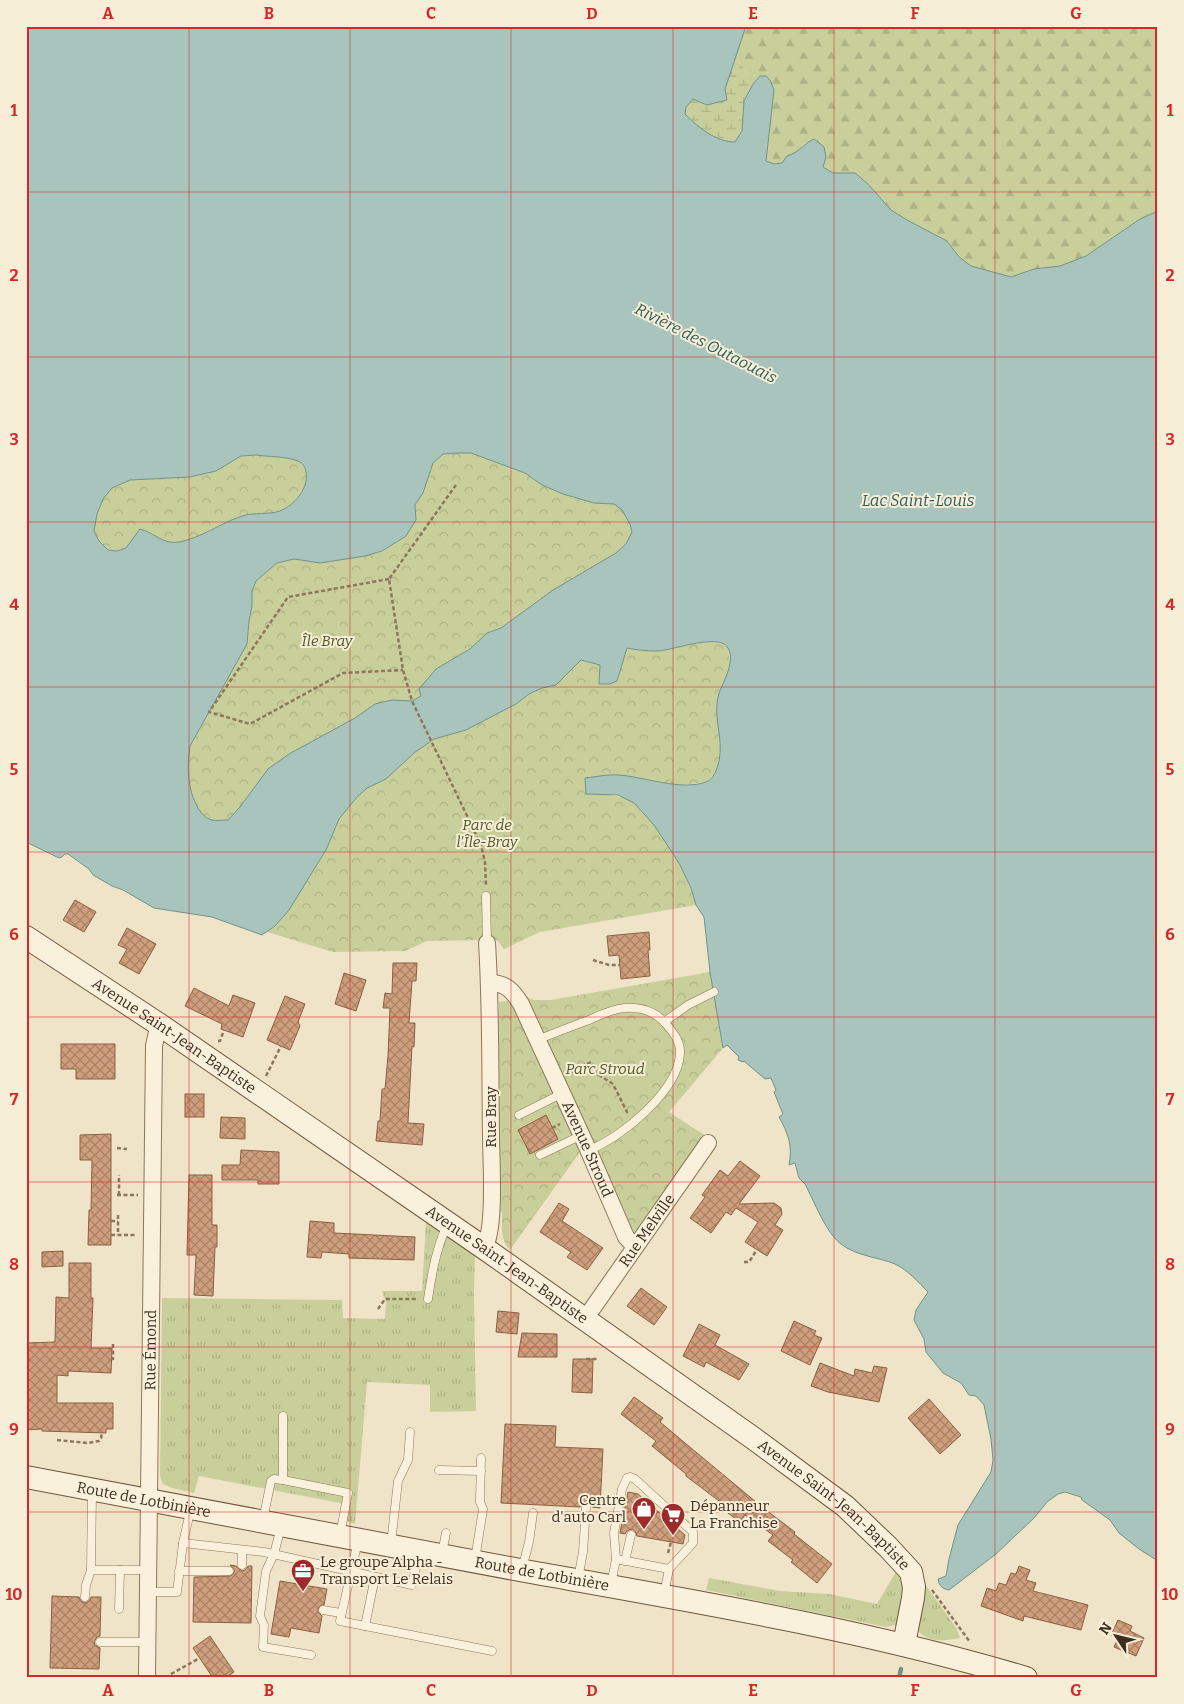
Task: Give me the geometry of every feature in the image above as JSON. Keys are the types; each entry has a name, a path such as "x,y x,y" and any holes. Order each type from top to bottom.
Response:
{"street":[{"name":"Avenue Saint-Jean-Baptiste","path":"26,937 160,1025 484,1248 825,1490 882,1540 906,1566 913,1578 914,1598 904,1644"},
{"name":"Rue Bray","path":"484,1248 490,1236 491,1219 490,984 487,943"},
{"name":"Avenue Stroud","path":"490,984 502,984 510,989 522,1004 589,1150 626,1237 635,1247"},
{"name":"Rue Émond","path":"147,1670 154,1046 160,1025"},
{"name":"Rue Melville","path":"585,1319 708,1143"},
{"name":"Route de Lotbinière","path":"26,1477 797,1621 904,1644 1026,1678"},
{"path":"147,1670 166,1676"}],"lane":[{"path":"486,896 487,943"},
{"path":"664,1022 688,1005 714,992"},
{"path":"539,1039 613,1010 640,1008 660,1017 678,1042 680,1055 678,1066 675,1074 659,1096 632,1124 607,1143 589,1150"},
{"path":"519,1115 560,1086"},
{"path":"540,1155 582,1135"},
{"path":"428,1299 435,1256 447,1223"},
{"path":"282,1416 283,1480"},
{"path":"390,1546 398,1481 408,1460 410,1432"},
{"path":"475,1562 483,1509 480,1502 481,1458"},
{"path":"439,1470 481,1471"},
{"path":"620,1560 614,1533 624,1482 626,1478 630,1477 693,1532 693,1542 669,1569 663,1596"},
{"path":"311,1655 263,1647 264,1625 260,1616 266,1571 274,1554 271,1481 274,1479 348,1493 350,1571 340,1621 492,1651"},
{"path":"86,1597 86,1585 92,1570 92,1489"},
{"path":"577,1580 583,1552 586,1507"},
{"path":"148,1592 177,1592 182,1543 190,1508"},
{"path":"521,1570 529,1542 533,1512"},
{"path":"442,1556 446,1533"},
{"path":"610,1586 631,1535"},
{"path":"182,1543 274,1554 412,1585 420,1552"},
{"path":"242,1550 242,1566"},
{"path":"620,1560 669,1569"},
{"path":"92,1570 148,1570"},
{"path":"119,1609 120,1570"},
{"path":"179,1571 230,1571"},
{"path":"365,1626 375,1577"},
{"path":"323,1610 341,1613"},
{"path":"100,1642 148,1642"}],"path":[{"path":"456,485 389,580 403,670 412,701 481,845 485,862 486,896"},
{"path":"389,580 288,597 209,712 250,724 343,673 403,670"},
{"path":"593,960 609,965 620,965"},
{"path":"214,1040 220,1042 224,1030"},
{"path":"263,1083 281,1046"},
{"path":"560,1086 591,1062 596,1073 612,1084 632,1124"},
{"path":"117,1148 127,1149"},
{"path":"119,1175 118,1195 141,1195"},
{"path":"118,1215 118,1235"},
{"path":"111,1221 118,1221"},
{"path":"111,1235 141,1235"},
{"path":"744,1262 749,1262 756,1251"},
{"path":"378,1309 385,1299 428,1299"},
{"path":"112,1359 114,1344"},
{"path":"586,1359 598,1359"},
{"path":"57,1440 95,1442 101,1438 102,1433"},
{"path":"929,1585 967,1636"},
{"path":"166,1676 198,1659"}],"green space":[{"path":"746,26 1158,26 1158,211 1140,219 1086,256 1060,266 1034,269 1011,277 971,266 959,257 947,241 891,210 868,184 855,173 833,173 823,167 826,157 805,143 798,153 787,156 782,163 774,164 766,161 773,90 760,76 753,84 736,56"},
{"path":"736,56 753,84 744,101 742,131 735,142 715,137 685,114 686,107 693,99 725,89"},
{"name":"Île Bray","path":"471,453 525,473 542,485 594,503 614,503 622,510 632,532 626,544 616,553 553,590 501,628 487,633 470,649 436,669 421,696 412,701 392,700 375,704 355,718 289,754 268,769 228,820 214,820 206,817 202,814 194,800 190,785 188,762 190,746 247,644 252,591 256,581 277,563 294,559 320,563 365,556 382,551 406,536 416,520 415,505 423,493 433,463 443,454"},
{"path":"256,455 293,459 304,466 306,479 303,490 296,501 286,509 242,516 181,542 167,542 147,531 132,540 126,548 117,551 108,550 99,541 94,531 97,514 103,499 112,488 130,480 190,477 216,471 241,456"},
{"name":"Parc de l'Île-Bray","path":"717,641 728,648 730,660 728,674 719,694 720,758 716,772 707,782 670,784 646,779 586,794 620,797 637,805 676,857 696,905 540,932 504,949 497,940 427,941 405,951 333,952 267,932 275,926 310,877 326,850 339,819 357,797 367,788 386,779 414,753 434,738 466,730 516,704 529,694 542,688 556,685 581,660 600,665 599,684 610,684 617,681 626,648"},
{"name":"Parc Stroud","path":"710,972 723,1048 669,1112 706,1136 635,1234 630,1230 593,1145 580,1152 510,1250 503,1237 502,1212 499,1212 499,1002 527,997 534,1000 551,1000"},
{"path":"637,1072 646,1088 621,1101 613,1084"},
{"path":"426,1221 475,1255 476,1411 430,1412 430,1385 367,1382 355,1524 343,1520 345,1504 199,1476 194,1493 163,1484 160,1476 162,1298 342,1300 343,1318 385,1319 386,1303 382,1291 422,1291"},
{"path":"897,1570 905,1585 901,1622 886,1627 706,1590 709,1578 780,1591 829,1594 877,1604"},
{"path":"922,1580 957,1629 960,1638 948,1640 931,1639 925,1637 917,1629"}],"water":[{"name":"Lac Saint-Louis","path":"26,26 746,26 725,89 727,100 707,105 693,99 686,107 685,114 715,137 735,142 742,131 744,101 753,84 760,76 766,76 774,90 766,161 774,164 782,163 787,156 814,139 824,147 826,157 823,167 833,173 855,173 868,184 891,210 947,241 959,257 971,266 1011,277 1034,269 1060,266 1086,256 1140,219 1158,211 1158,1561 1119,1533 1110,1520 1082,1500 1081,1497 1065,1492 1058,1494 1047,1502 1034,1518 996,1554 949,1590 939,1584 938,1579 946,1576 958,1525 991,1472 993,1460 991,1439 984,1405 976,1396 969,1395 961,1383 943,1373 926,1352 924,1339 914,1320 916,1310 928,1292 913,1276 900,1267 847,1248 830,1232 805,1184 799,1178 795,1163 789,1165 789,1140 779,1117 783,1114 774,1092 776,1090 771,1078 765,1079 744,1061 738,1060 739,1057 727,1045 723,1048 710,972 704,917 696,905 691,888 679,863 654,825 634,803 618,795 586,794 585,778 619,775 686,785 706,782 711,779 719,761 720,752 717,702 730,661 728,648 724,644 701,642 657,651 627,648 617,681 610,684 599,684 600,665 581,660 556,685 542,688 529,694 516,704 466,730 434,739 414,753 386,779 367,788 357,797 339,819 326,850 289,910 275,926 262,935 212,917 154,908 93,875 89,869 68,854 59,858 26,842","holes":["471,453 525,473 542,485 563,494 594,503 614,504 622,510 632,532 626,544 616,553 553,590 501,628 487,633 470,649 436,669 419,689 421,696 412,701 392,700 375,704 355,718 289,754 268,769 228,820 214,820 206,817 198,808 190,785 188,770 190,746 247,644 252,591 256,581 277,563 294,559 320,563 365,556 382,551 406,536 416,520 415,505 423,493 433,463 443,454","256,455 293,459 302,464 306,472 305,484 300,495 291,505 276,512 242,516 179,542 168,542 140,529 126,548 117,551 108,550 99,541 94,531 97,514 103,499 112,488 130,480 190,477 216,471 241,456"]}],"building":[{"path":"75,900 96,912 84,932 63,920"},
{"path":"127,928 156,944 139,974 119,963 127,949 118,945"},
{"path":"649,932 650,976 621,979 619,955 609,956 607,936"},
{"path":"393,963 417,963 416,981 412,981 409,1023 415,1023 408,1123 424,1124 422,1145 376,1141 378,1121 380,1121 382,1089 385,1089 388,1056 390,1008 383,1008 385,993 392,994"},
{"path":"344,973 366,980 356,1011 335,1004"},
{"path":"194,988 229,1006 233,995 255,1003 243,1037 221,1029 222,1024 185,1006"},
{"path":"285,996 305,1004 298,1022 300,1026 290,1050 267,1040"},
{"path":"61,1044 115,1044 115,1079 76,1079 76,1069 61,1069"},
{"path":"185,1094 204,1094 204,1117 185,1117"},
{"path":"546,1115 558,1139 530,1154 518,1130"},
{"path":"221,1117 245,1118 245,1139 220,1138"},
{"path":"111,1134 111,1245 88,1245 92,1160 80,1160 80,1135"},
{"path":"241,1150 279,1152 279,1184 258,1184 258,1180 222,1180 222,1165 240,1165"},
{"path":"740,1161 760,1176 739,1204 774,1203 781,1208 782,1214 775,1225 783,1230 767,1256 745,1242 758,1222 736,1208 731,1215 726,1212 711,1233 690,1218 705,1197 702,1195 720,1170 728,1176"},
{"path":"189,1175 212,1175 212,1225 217,1225 213,1296 194,1295 196,1255 187,1255"},
{"path":"559,1203 569,1209 562,1221 603,1248 587,1270 567,1257 571,1252 540,1232"},
{"path":"310,1221 334,1223 334,1233 415,1237 414,1260 349,1258 349,1254 322,1252 321,1258 307,1257"},
{"path":"63,1251 63,1266 42,1267 42,1252"},
{"path":"69,1263 91,1263 91,1298 93,1298 91,1348 112,1348 111,1373 68,1371 68,1376 57,1375 57,1403 113,1403 113,1429 106,1429 106,1433 42,1431 42,1429 26,1430 26,1343 55,1342 56,1297 69,1298"},
{"path":"641,1288 667,1307 654,1325 627,1306"},
{"path":"498,1311 519,1313 517,1334 496,1332"},
{"path":"794,1321 816,1331 814,1335 822,1338 810,1365 781,1351"},
{"path":"699,1324 720,1335 715,1345 749,1364 739,1380 706,1362 704,1367 683,1356"},
{"path":"522,1333 557,1334 557,1357 518,1357"},
{"path":"573,1359 593,1359 592,1393 572,1392"},
{"path":"820,1363 854,1376 855,1369 872,1373 874,1366 887,1368 879,1402 828,1392 811,1386"},
{"path":"634,1397 663,1418 660,1422 832,1564 817,1583 791,1562 793,1560 768,1541 773,1535 745,1515 740,1522 720,1507 723,1504 686,1476 652,1446 656,1441 621,1414"},
{"path":"929,1399 961,1435 940,1454 908,1418"},
{"path":"505,1424 556,1426 555,1447 603,1449 600,1508 592,1507 586,1501 580,1507 501,1503"},
{"path":"628,1492 638,1494 685,1535 683,1544 637,1536 632,1529 625,1534 620,1533"},
{"path":"230,1565 236,1566 242,1571 248,1566 252,1566 251,1623 193,1622 194,1577 231,1576 235,1571"},
{"path":"1019,1566 1030,1570 1026,1580 1036,1583 1033,1591 1088,1605 1081,1630 1024,1616 1023,1621 981,1606 987,1588 996,1591 999,1583 1006,1585 1011,1573 1016,1574"},
{"path":"280,1581 327,1589 324,1605 321,1605 318,1609 322,1616 319,1633 291,1628 289,1637 271,1634"},
{"path":"52,1596 79,1597 85,1603 91,1597 101,1597 100,1636 94,1642 100,1648 99,1669 50,1668"},
{"path":"1118,1620 1132,1626 1130,1631 1144,1638 1136,1656 1114,1647 1118,1638 1111,1635"},
{"path":"210,1636 234,1672 225,1678 213,1678 193,1648"}],"waterway":[{"path":"899,1678 901,1669"}],"place":[{"name":"Centre d'auto Carl","path":"644,1530"},
{"name":"Dépanneur La Franchise","path":"673,1536"},
{"name":"Le groupe Alpha - Transport Le Relais","path":"303,1592"}],"water label":[{"name":"Rivière des Outaouais","path":"706,343"}]}
